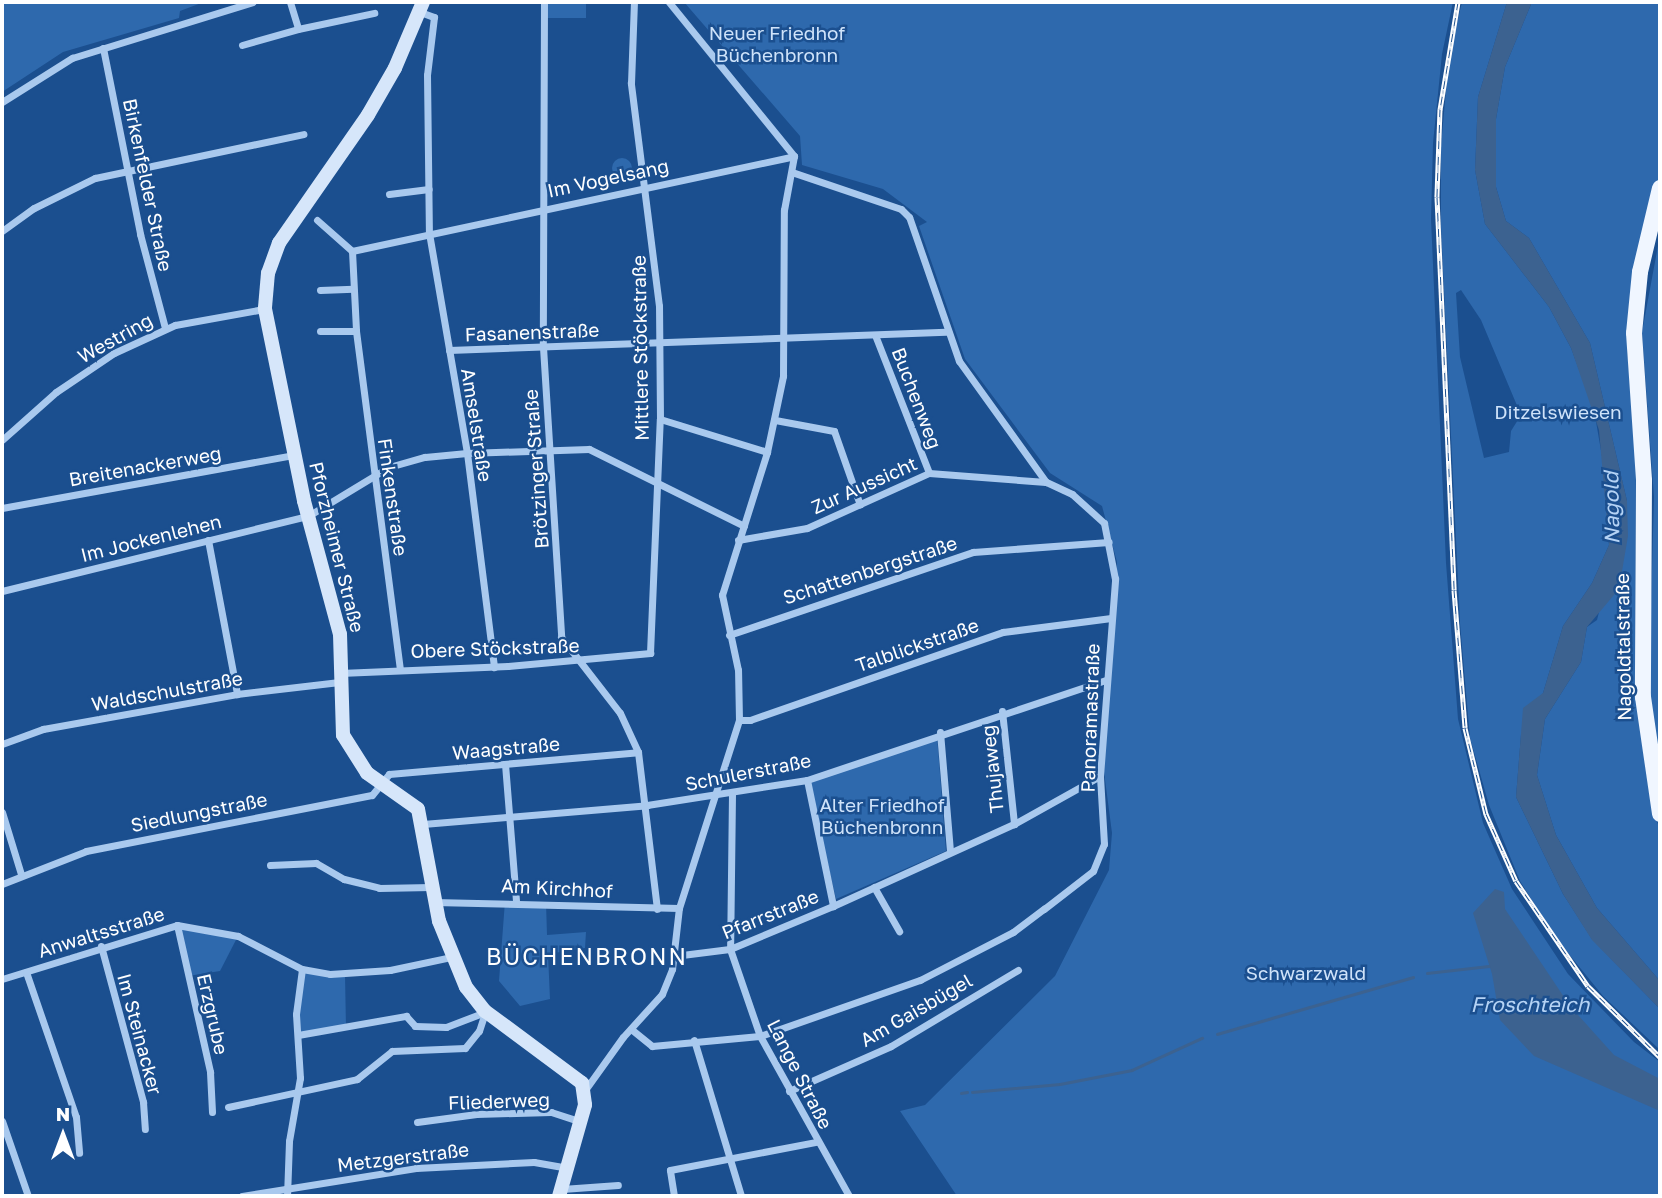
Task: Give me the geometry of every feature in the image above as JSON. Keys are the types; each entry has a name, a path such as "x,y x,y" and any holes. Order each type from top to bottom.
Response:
{"main road":[{"name":"Pforzheimer Straße","path":"421,7 368,116 279,243 268,273 265,309 308,516 337,619 340,721 347,746 359,764 381,783 411,801 423,824 434,902 451,957 466,987 485,1011 569,1069 585,1090"},
{"name":"Nagoldtalstraße","path":"1660,188 1640,272 1634,333 1644,481 1643,697 1660,814"},
{"path":"561,1193 582,1122 585,1090"}],"street":[{"path":"2,102 58,65 103,48 253,2"},
{"path":"290,2 298,29"},
{"name":"Brötzinger Straße","path":"544,2 541,208 543,347 552,450 561,638 620,713 638,752 647,805 657,909"},
{"name":"Mittlere Stöckstraße","path":"634,2 631,83 658,269 660,343 660,419 655,486 650,653"},
{"path":"585,1090 631,1029 662,994 674,956 679,908 739,720 738,670 722,594 775,420 783,339 784,210 794,156 669,2"},
{"name":"Amselstraße","path":"421,7 434,17 427,75 429,233 467,453 494,667"},
{"path":"242,45 298,29 374,13"},
{"name":"Birkenfelder Straße","path":"103,48 165,328"},
{"path":"2,230 34,208 95,178 303,134"},
{"name":"Im Vogelsang","path":"429,233 794,156"},
{"name":"Panoramastraße","path":"631,1029 652,1046 694,1040 760,1037 919,979 1013,932 1079,884 1100,860 1104,844 1100,776 1115,579 1109,542 1095,512 1046,482 960,361 946,332 917,233 901,209 792,172"},
{"path":"389,194 429,189"},
{"path":"317,220 352,251 429,233"},
{"name":"Finkenstraße","path":"352,251 356,331 400,668"},
{"path":"320,290 353,289"},
{"name":"Westring","path":"2,440 56,392 114,353 165,328 225,313 265,309"},
{"path":"320,331 356,331"},
{"name":"Fasanenstraße","path":"449,350 946,332"},
{"name":"Buchenweg","path":"876,335 929,473"},
{"path":"660,419 767,452"},
{"path":"775,420 834,430 860,505"},
{"name":"Im Jockenlehen","path":"2,591 308,516 373,475 425,457 467,453 589,449 655,486 744,526"},
{"name":"Breitenackerweg","path":"2,508 294,455"},
{"name":"Zur Aussicht","path":"738,540 807,528 929,473 1046,482"},
{"path":"208,540 237,694"},
{"name":"Schattenbergstraße","path":"729,635 973,552 1109,542"},
{"name":"Talblickstraße","path":"739,720 750,720 1003,632 1111,618"},
{"name":"Obere Stöckstraße","path":"340,677 400,668 494,667 650,653"},
{"name":"Waldschulstraße","path":"2,744 43,729 340,677"},
{"name":"Schulerstraße","path":"423,824 647,805 714,797 807,780 1002,711 1106,680"},
{"name":"Thujaweg","path":"1002,711 1014,824"},
{"path":"940,732 950,852"},
{"name":"Waagstraße","path":"381,783 389,774 638,752"},
{"path":"505,764 516,901"},
{"name":"Pfarrstraße","path":"674,956 730,949 833,906 1014,824 1100,776"},
{"path":"807,780 833,906"},
{"name":"Siedlungstraße","path":"2,884 22,874 123,842 347,802 372,795 381,783"},
{"name":"Lange Straße","path":"732,794 730,949 760,1037 816,1142 849,1196"},
{"path":"2,812 22,874"},
{"path":"270,865 316,863 344,879 379,888 431,887"},
{"path":"874,887 900,931"},
{"name":"Am Kirchhof","path":"434,902 516,901 679,908"},
{"name":"Anwaltsstraße","path":"2,979 101,946 177,925 238,936 302,969 345,975 451,957"},
{"name":"Erzgrube","path":"177,925 210,1072 212,1112"},
{"name":"Im Steinacker","path":"101,946 144,1102 145,1129"},
{"path":"286,1192 299,1091 296,1014 302,969"},
{"name":"Am Gaisbügel","path":"789,1091 891,1046 1018,970"},
{"path":"26,972 76,1117 79,1153"},
{"path":"298,1035 406,1016 415,1026 446,1027 485,1011"},
{"path":"228,1107 357,1079 392,1051 465,1048 479,1031 485,1011"},
{"path":"694,1040 741,1196"},
{"name":"Fliederweg","path":"417,1122 476,1114 551,1112 582,1122"},
{"path":"2,1121 28,1196"},
{"path":"674,1196 670,1170 729,1161 816,1142"},
{"name":"Metzgerstraße","path":"242,1196 286,1192 415,1168 489,1162 534,1162 569,1168"},
{"path":"561,1193 618,1185"}],"green space":[{"path":"2,2 204,2 180,11 179,18 63,52 2,92"},
{"path":"544,2 586,2 586,18 544,18"},
{"name":"Schwarzwald","path":"684,2 1453,2 1442,54 1433,143 1431,219 1446,563 1458,719 1483,823 1512,889 1568,974 1634,1042 1660,1062 1660,1196 957,1196 900,1111 925,1105 1055,976 1109,870 1112,833 1104,772 1117,562 1102,506 1050,473 965,359 919,226 927,222 883,189 802,165 800,136"},
{"name":"Ditzelswiesen","path":"1462,2 1507,2 1478,97 1475,170 1485,224 1549,307 1571,348 1594,410 1604,468 1609,545 1592,583 1563,626 1543,693 1521,735 1516,797 1563,894 1592,939 1660,1009 1660,1050 1603,996 1555,937 1520,881 1489,805 1470,738 1460,623 1441,227 1441,146 1449,57","holes":["1461,290 1481,320 1521,415 1511,431 1509,452 1484,458 1460,357 1456,293"]},
{"path":"1532,2 1660,2 1660,174 1628,321 1627,349 1636,448 1635,690 1649,792 1660,832 1660,981 1597,908 1556,835 1537,775 1545,719 1581,662 1587,627 1597,620 1627,501 1590,343 1529,238 1506,221 1496,187 1496,119 1505,67"},
{"path":"622,158 629,161 632,168 629,175 622,178 615,175 612,168 615,161"},
{"path":"1660,235 1660,789 1649,681 1654,497 1642,332"},
{"name":"Alter Friedhof Büchenbronn","path":"937,736 946,851 836,899 809,782"},
{"path":"505,901 546,902 547,935 586,932 585,948 548,954 550,999 520,1006 499,981"},
{"path":"177,925 238,936 220,971 188,976"},
{"path":"302,969 345,975 346,1027 298,1035 296,1014"}],"water":[{"name":"Nagold","path":"1507,2 1532,2 1505,67 1496,119 1496,187 1506,221 1529,238 1590,343 1627,501 1628,536 1619,589 1587,627 1581,662 1545,719 1537,775 1556,835 1597,908 1660,981 1660,1009 1592,940 1563,894 1516,797 1523,708 1543,693 1563,626 1592,583 1609,545 1599,430 1571,348 1549,307 1485,224 1475,170 1478,97"},
{"name":"Froschteich","path":"1495,889 1504,892 1505,909 1570,1006 1614,1055 1660,1079 1660,1111 1534,1056 1500,1020 1492,974 1473,913"}],"waterway":[{"path":"1427,973 1489,966"},
{"path":"1217,1034 1413,977"},
{"path":"972,1092 1060,1084 1132,1070 1202,1038"},
{"path":"961,1093 967,1092"}],"railway":[{"path":"1458,2 1440,109 1437,197 1454,590 1465,728 1486,814 1516,881 1588,986 1660,1057"}],"district":[{"name":"BÜCHENBRONN","path":"587,956"}],"park label":[{"name":"Neuer Friedhof Büchenbronn","path":"777,44"}]}
